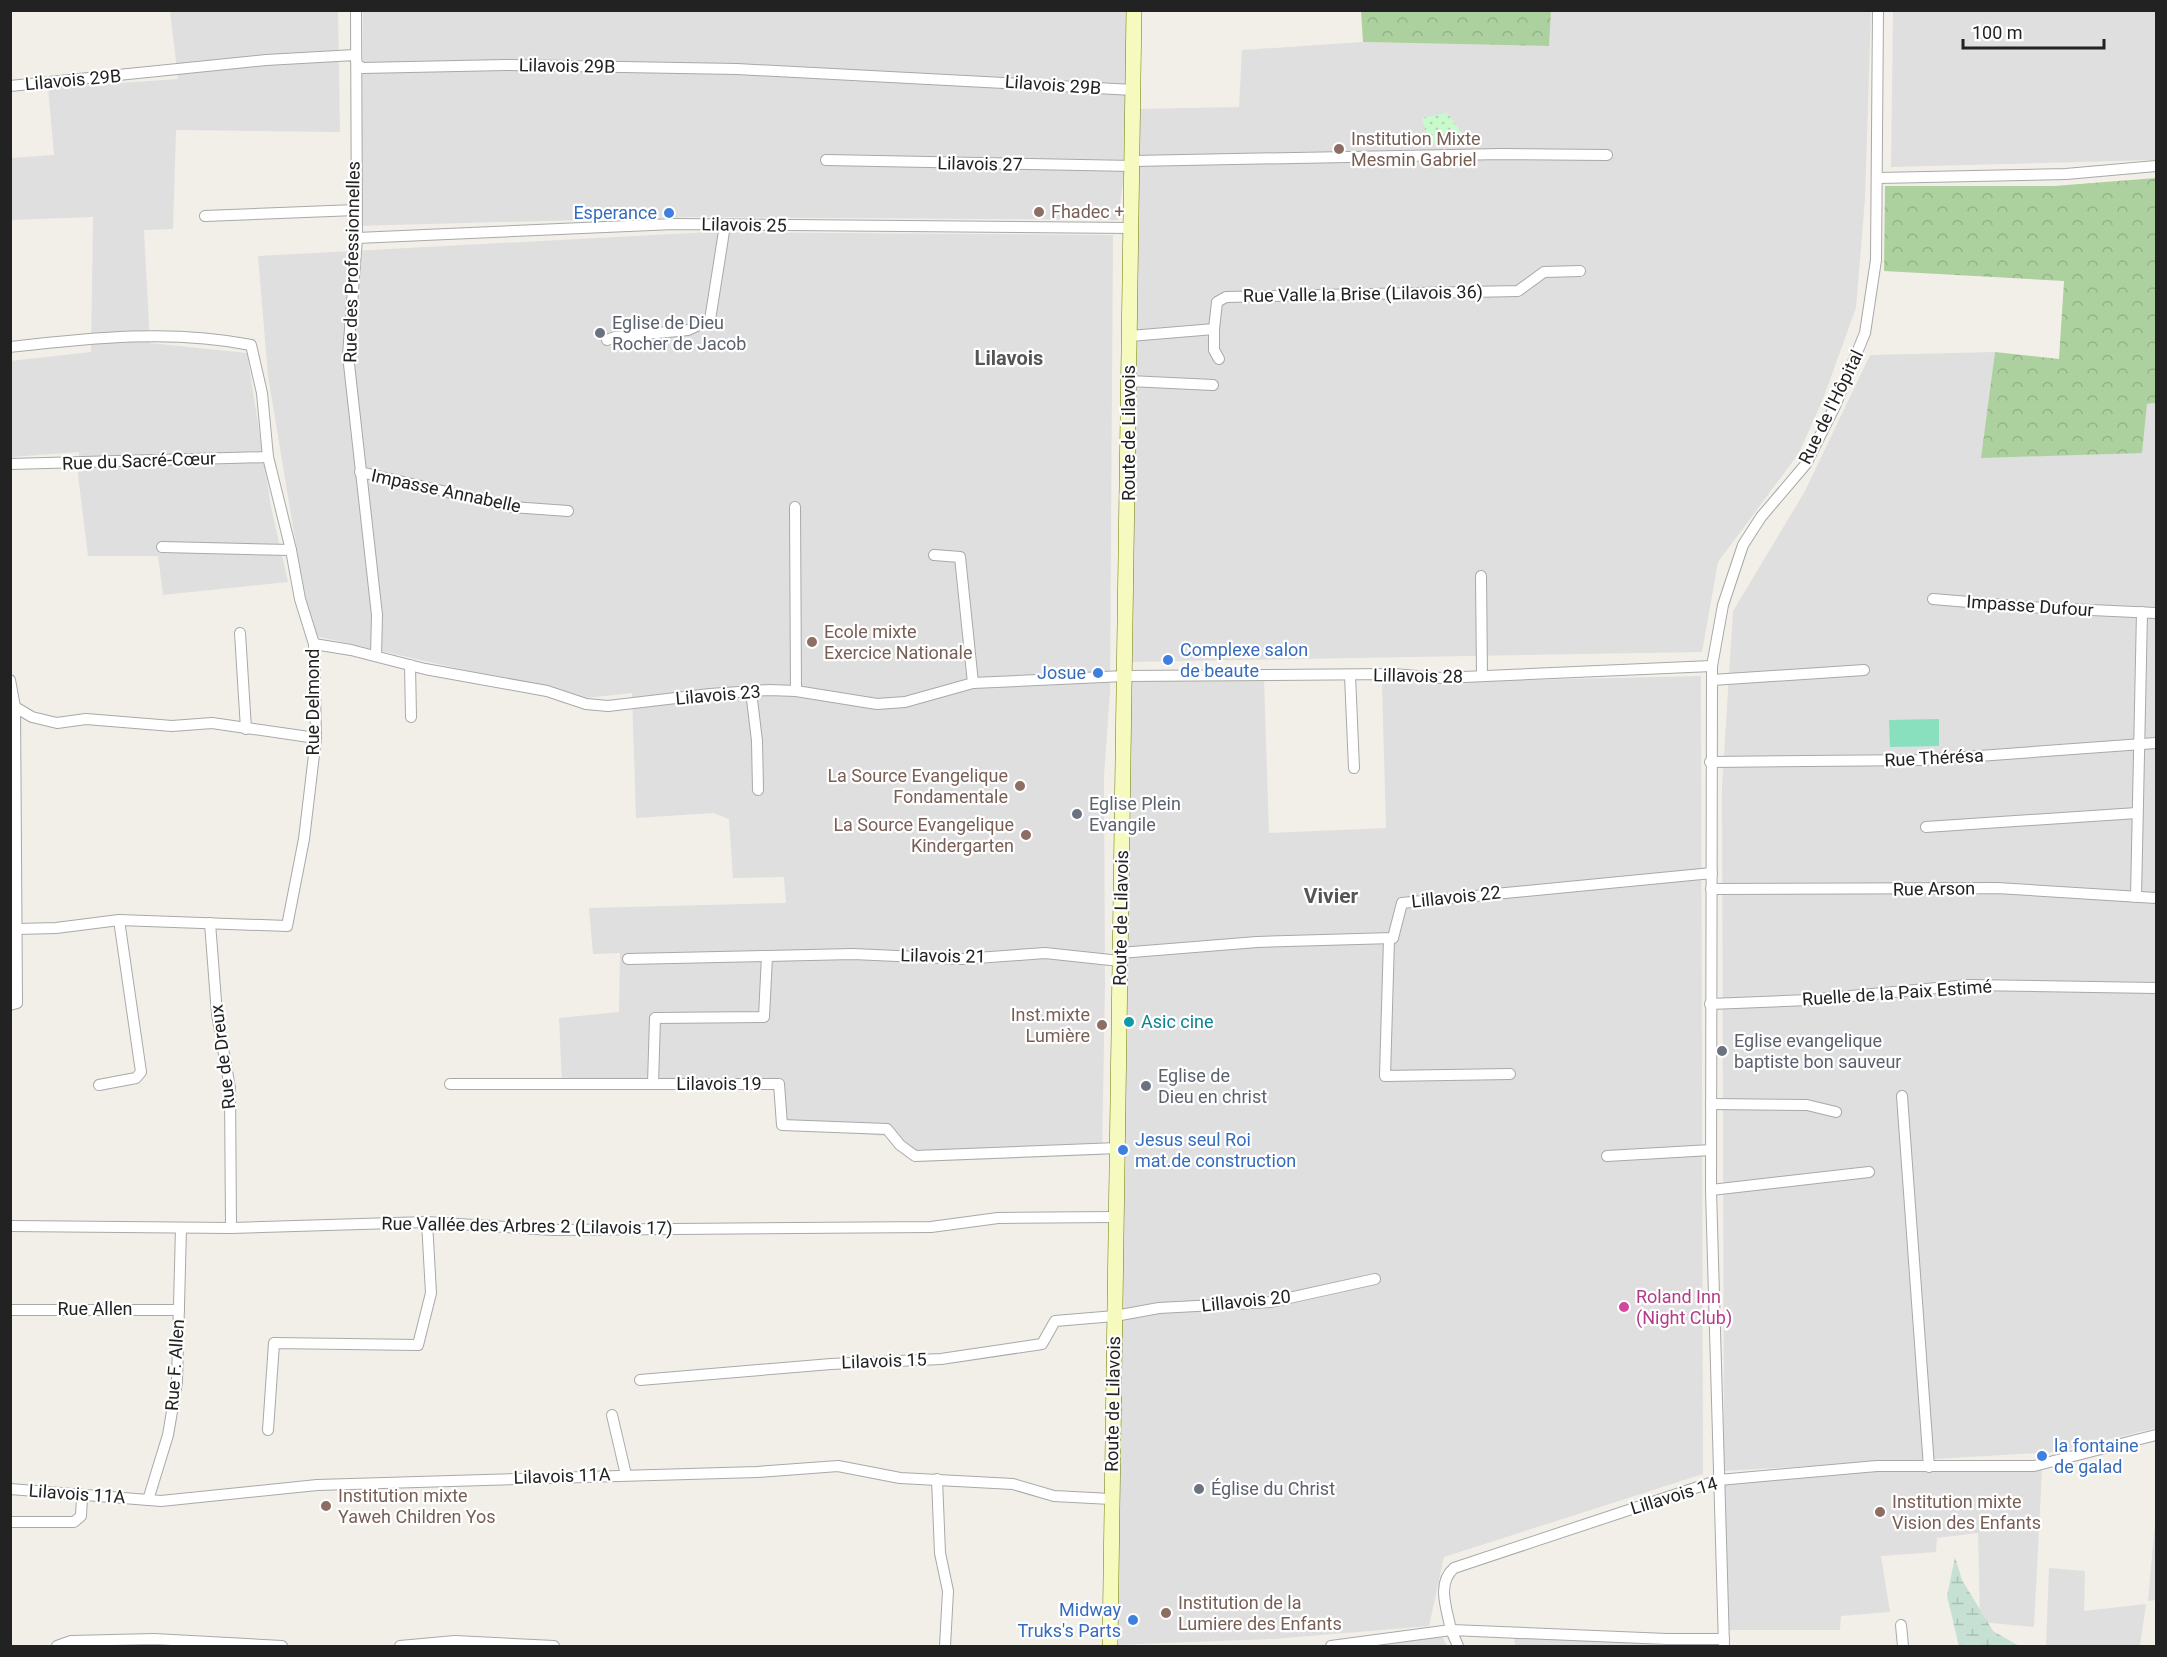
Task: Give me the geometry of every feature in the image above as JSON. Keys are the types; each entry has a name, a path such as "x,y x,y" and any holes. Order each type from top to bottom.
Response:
{"main road":[{"name":"Route de Lilavois","path":"1110,1647 1134,10"}],"street":[{"name":"Rue des Professionnelles","path":"356,10 357,238 348,355 377,615 376,656"},
{"name":"Rue de l'Hôpital","path":"1724,1643 1711,1150 1710,762 1712,666 1723,605 1743,545 1761,517 1806,464 1835,406 1865,333 1876,260 1878,10"},
{"name":"Lilavois 29B","path":"10,86 266,60 355,55 357,64 362,68 505,65 668,70 737,69 1134,90"},
{"name":"Lilavois 27","path":"826,160 1133,164 1502,154 1607,155"},
{"path":"1878,178 2066,174 2157,166"},
{"path":"205,216 356,210"},
{"name":"Lilavois 25","path":"357,238 674,224 1132,228"},
{"path":"607,340 615,337 688,330 710,320 725,225"},
{"name":"Rue Valle la Brise (Lilavois 36)","path":"1214,329 1217,302 1226,297 1508,291 1526,287 1544,272 1580,270"},
{"path":"1130,336 1214,329 1214,350 1219,359"},
{"name":"Rue Delmond","path":"10,347 92,338 160,335 224,339 251,345 262,393 268,457 291,550 300,599 314,644 316,738 304,839 287,926 119,920 56,928 17,929"},
{"path":"1129,381 1213,385"},
{"name":"Rue du Sacré-Cœur","path":"10,464 268,457"},
{"name":"Impasse Annabelle","path":"360,472 512,507 568,511"},
{"path":"795,507 796,691"},
{"path":"162,547 291,550"},
{"path":"934,555 960,557 973,683"},
{"path":"1481,576 1482,676"},
{"name":"Impasse Dufour","path":"1933,599 2029,608 2157,613"},
{"path":"2136,897 2142,612"},
{"path":"240,633 246,729"},
{"name":"Lilavois 23","path":"314,644 547,691 586,704 608,706 751,691 796,691 878,704 905,702 973,683 1125,676"},
{"path":"410,665 411,717"},
{"name":"Lillavois 28","path":"1125,676 1393,674 1441,678 1712,666"},
{"path":"1712,680 1864,670"},
{"path":"1350,675 1354,768"},
{"path":"10,680 15,707 12,759 17,929 17,1003 10,1005"},
{"path":"751,691 757,741 758,790"},
{"path":"15,707 32,717 57,723 86,719 172,726 212,723 316,738"},
{"name":"Rue Thérésa","path":"1710,762 1924,760 2157,743"},
{"path":"1926,827 2137,813"},
{"name":"Lillavois 22","path":"1389,939 1393,938 1402,903 1712,873"},
{"name":"Rue Arson","path":"1711,888 1997,888 2157,898"},
{"path":"99,1084 136,1078 141,1072 119,920"},
{"name":"Rue de Dreux","path":"210,923 214,981 230,1088 231,1228"},
{"path":"1120,957 1257,942 1389,939 1385,1076 1510,1074"},
{"name":"Lilavois 21","path":"628,959 853,954 963,959 1045,953 1120,957"},
{"path":"653,1084 655,1018 764,1017 767,956"},
{"name":"Ruelle de la Paix Estimé","path":"1710,1004 1808,1000 1969,985 2157,988"},
{"name":"Lilavois 19","path":"450,1084 778,1084 782,1125 887,1129 900,1145 915,1156 1118,1148"},
{"path":"1902,1096 1929,1467"},
{"path":"1711,1104 1808,1105 1836,1112"},
{"path":"1607,1156 1711,1150"},
{"path":"1712,1190 1869,1172"},
{"name":"Rue Vallée des Arbres 2 (Lilavois 17)","path":"10,1226 231,1228 427,1222 577,1230 931,1227 998,1218 1115,1217"},
{"path":"268,1430 274,1343 418,1345 431,1293 427,1222"},
{"name":"Rue F. Allen","path":"148,1500 168,1434 177,1382 181,1228"},
{"name":"Lillavois 20","path":"1115,1316 1160,1308 1271,1302 1375,1279"},
{"name":"Rue Allen","path":"10,1310 179,1310"},
{"name":"Lilavois 15","path":"640,1380 831,1364 953,1358 1041,1344 1055,1321 1115,1316"},
{"path":"612,1415 626,1474"},
{"name":"Lillavois 14","path":"1458,1647 1451,1630 1443,1586 1447,1575 1454,1568 1719,1480 1877,1466 2034,1466 2157,1435"},
{"name":"Lilavois 11A","path":"10,1489 82,1497 161,1501 317,1485 626,1474 757,1472 838,1466 900,1478 1013,1484 1054,1496 1111,1499"},
{"path":"937,1479 939,1553 948,1592 945,1647"},
{"path":"10,1522 74,1522 81,1516 82,1497"},
{"path":"1901,1625 1904,1647"},
{"path":"1331,1647 1451,1630 1724,1643"},
{"path":"57,1647 71,1641 154,1639 214,1645 282,1647"},
{"path":"400,1647 454,1641 554,1647"}],"shaded area":[{"path":"170,11 338,11 340,132 176,130 173,229 144,230 150,343 247,353 271,507 288,582 163,595 158,556 88,556 78,475 79,452 12,457 10,361 91,352 93,217 11,220 11,158 54,155 48,88 178,79"},
{"path":"363,11 1129,11 1125,167 1118,220 692,217 354,226 362,132"},
{"path":"1551,11 1871,11 1865,199 1856,308 1823,399 1799,453 1718,562 1702,652 1129,662 1138,109 1239,107 1242,50 1363,42 1549,46"},
{"path":"1893,11 2156,11 2156,160 1891,167"},
{"path":"710,232 1113,235 1110,691 1104,776 1105,987 1102,1155 916,1162 887,1136 780,1128 775,1087 562,1084 559,1018 619,1012 620,953 593,954 589,908 786,903 784,877 733,878 729,819 713,813 636,818 632,693 587,698 311,635 268,376 258,256"},
{"path":"1995,352 1982,458 2156,403 2156,1428 2057,1452 1724,1471 1722,786 1733,611 1805,491 1870,355"},
{"path":"1701,676 1703,1474 1444,1557 1429,1626 1274,1639 1115,1645 1128,678 1264,678 1269,833 1386,828 1382,683"},
{"path":"2042,1469 2034,1627 1980,1622 1978,1533 1937,1538 1936,1552 1881,1556 1890,1612 1841,1616 1840,1630 1723,1630 1718,1484 1871,1471 1979,1472"},
{"path":"2156,1511 2156,1600 2148,1601"},
{"path":"2049,1568 2085,1571 2084,1611 2146,1604 2140,1646 2046,1646"},
{"path":"1442,1637 1447,1646 1354,1646"},
{"path":"1514,1637 1673,1645 1714,1640 1715,1646 1515,1646"}],"green space":[{"path":"1361,11 1551,11 1549,46 1363,42"},
{"path":"1447,113 1468,141 1429,144 1422,118"},
{"path":"2156,178 2156,403 2147,404 2142,453 1981,458 1995,352 2059,359 2064,281 1884,271 1885,186 2054,186"},
{"path":"1939,719 1939,746 1890,747 1889,720"},
{"path":"1955,1557 1962,1580 1993,1631 2019,1646 1959,1646 1947,1596"}],"place":[{"name":"Institution Mixte Mesmin Gabriel","path":"1339,149"},
{"name":"Fhadec +","path":"1039,212"},
{"name":"Esperance","path":"669,213"},
{"name":"Eglise de Dieu Rocher de Jacob","path":"600,333"},
{"name":"Ecole mixte Exercice Nationale","path":"812,642"},
{"name":"Complexe salon de beaute","path":"1168,660"},
{"name":"Josue","path":"1098,673"},
{"name":"La Source Evangelique Fondamentale","path":"1020,786"},
{"name":"Eglise Plein Evangile","path":"1077,814"},
{"name":"La Source Evangelique Kindergarten","path":"1026,835"},
{"name":"Asic cine","path":"1129,1022"},
{"name":"Inst.mixte Lumière","path":"1102,1025"},
{"name":"Eglise evangelique baptiste bon sauveur","path":"1722,1051"},
{"name":"Eglise de Dieu en christ","path":"1146,1086"},
{"name":"Jesus seul Roi mat.de construction","path":"1123,1150"},
{"name":"Roland Inn (Night Club)","path":"1624,1307"},
{"name":"la fontaine de galad","path":"2042,1456"},
{"name":"Église du Christ","path":"1199,1489"},
{"name":"Institution mixte Yaweh Children Yos","path":"326,1506"},
{"name":"Institution mixte Vision des Enfants","path":"1880,1512"},
{"name":"Institution de la Lumiere des Enfants","path":"1166,1613"},
{"name":"Midway Truks's Parts","path":"1133,1620"}],"district":[{"name":"Lilavois","path":"1009,358"},
{"name":"Vivier","path":"1331,896"}]}
